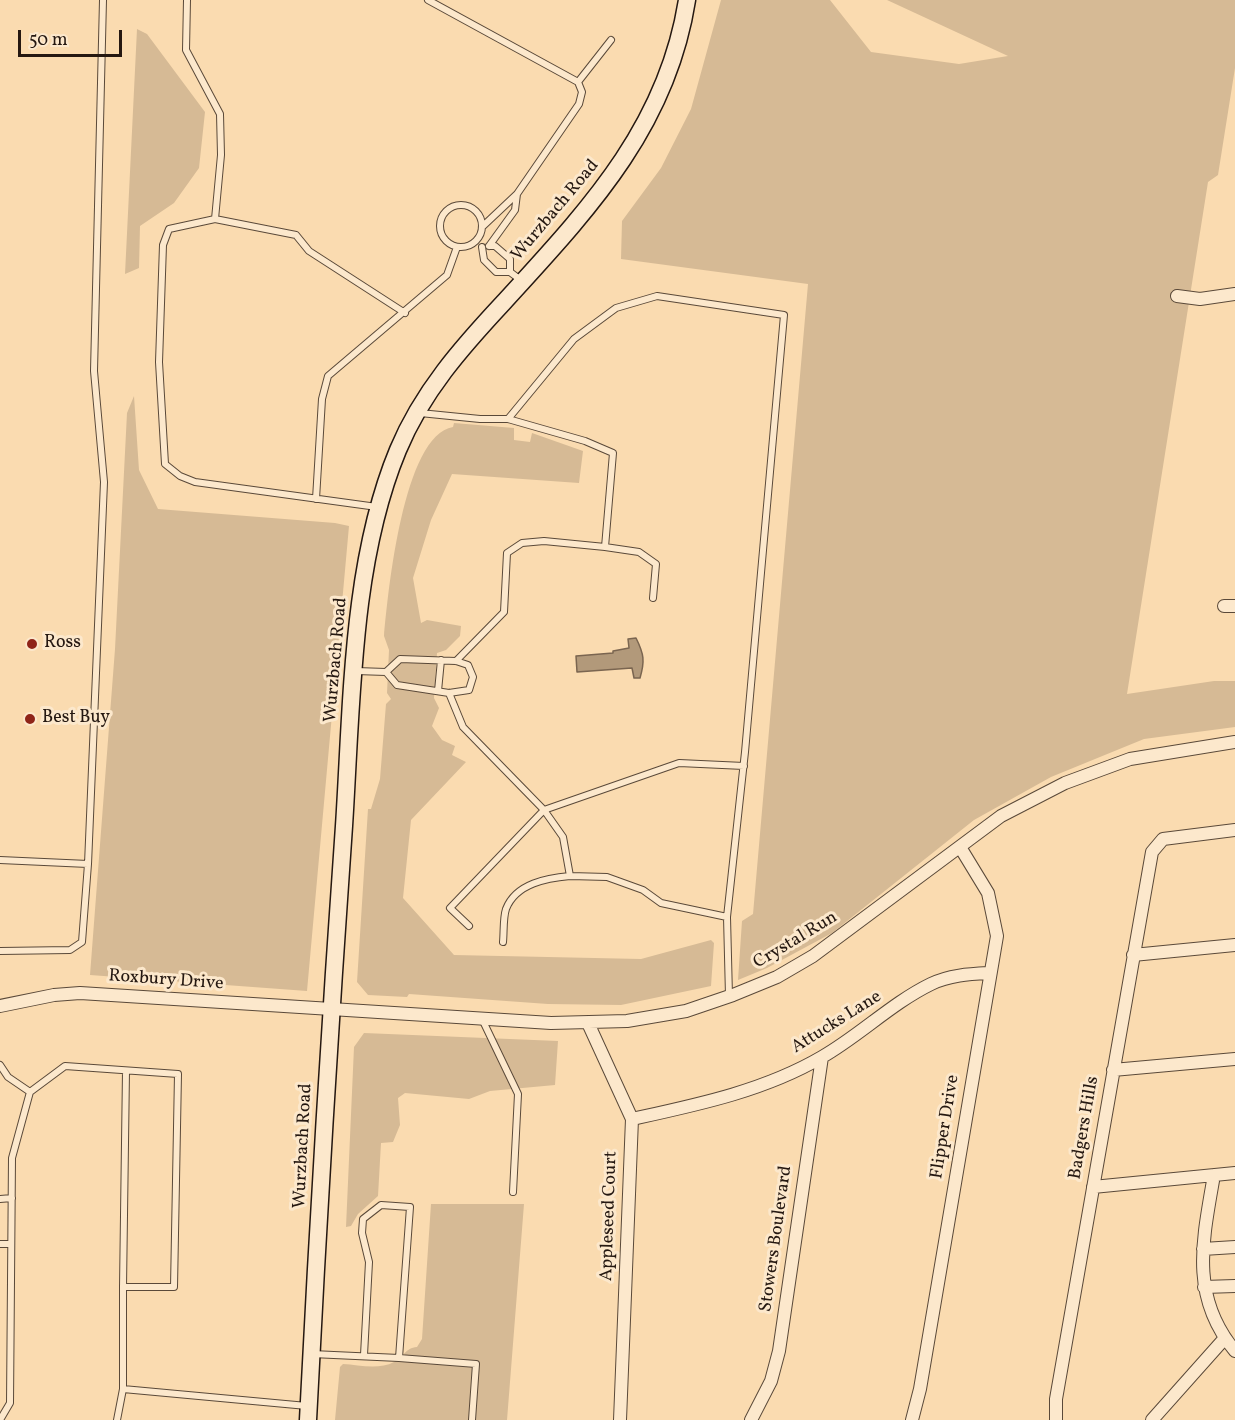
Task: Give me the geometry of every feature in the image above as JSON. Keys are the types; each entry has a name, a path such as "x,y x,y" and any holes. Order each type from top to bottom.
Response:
{"main road":[{"name":"Wurzbach Road","path":"309,1413 331,1011 355,670 367,557 378,507 400,445 417,412 451,361 516,277 606,187 629,151 651,112 664,80 687,0"}],"street":[{"path":"1177,296 1200,299 1235,294"},
{"name":"Crystal Run","path":"331,1011 588,1023 627,1021 686,1011 729,997 777,977 813,956 1001,816 1065,783 1130,759 1235,742"},
{"name":"Badgers Hills","path":"1056,1420 1056,1399 1152,852 1156,844 1172,837 1235,830"},
{"name":"Flipper Drive","path":"912,1420 920,1389 997,936 988,893 960,847"},
{"path":"1133,955 1235,945"},
{"name":"Attucks Lane","path":"632,1119 700,1104 780,1078 822,1057 932,983 963,974 989,973"},
{"name":"Roxbury Drive","path":"0,1006 54,995 80,993 331,1011"},
{"name":"Appleseed Court","path":"588,1023 632,1119 620,1420"},
{"name":"Stowers Boulevard","path":"751,1420 771,1381 779,1351 822,1057"},
{"path":"1113,1071 1235,1059"},
{"path":"1093,1187 1235,1173"},
{"path":"1214,1175 1203,1249 1203,1287 1212,1314 1235,1351"},
{"path":"1203,1249 1235,1247"},
{"path":"1203,1287 1235,1286"},
{"path":"1152,1420 1225,1338"}],"lane":[{"path":"0,951 70,950 82,942 88,864 104,482 94,371 103,0"},
{"path":"187,0 186,50 220,114 221,155 215,219"},
{"path":"428,0 578,82 582,92 579,104 517,194 482,227 475,242"},
{"path":"578,82 611,40"},
{"path":"516,277 496,272 484,260 486,247 515,210 517,194"},
{"path":"482,227 474,210 462,206 450,208 442,218 440,230 446,241 457,247 475,242 486,247 495,246 510,259 516,277"},
{"path":"378,507 195,482 180,476 165,464 159,362 163,245 169,229 215,219 296,235 309,250 405,313"},
{"path":"316,499 322,399 328,376 447,275 457,247"},
{"path":"508,419 574,339 616,308 657,296 784,315 744,766 727,917 729,997"},
{"path":"417,412 480,419 508,419 585,441 613,453 605,547"},
{"path":"456,661 504,612 507,553 522,543 544,541 639,552 656,564 652,598"},
{"path":"355,670 386,672 398,685 449,693 463,693 472,685 472,671 468,665 456,661 400,659 386,672"},
{"path":"438,691 441,660"},
{"path":"449,693 463,727 544,810 563,837 570,876"},
{"path":"469,926 450,908 544,810 679,763 744,766"},
{"path":"0,860 88,864"},
{"path":"503,942 506,908 516,896 539,879 570,876 607,877 643,890 661,903 727,917"},
{"path":"481,1019 518,1094 513,1192"},
{"path":"0,1065 8,1077 30,1092"},
{"path":"0,1420 10,1403 12,1158 30,1092 65,1066 178,1074 174,1287 123,1287"},
{"path":"117,1420 123,1389 126,1071"},
{"path":"0,1079 8,1077"},
{"path":"0,1199 12,1198"},
{"path":"364,1355 369,1262 362,1233 363,1219 381,1205 410,1207 399,1358"},
{"path":"0,1244 11,1244"},
{"path":"312,1354 364,1355 476,1364 472,1420"},
{"path":"123,1389 309,1413"}],"shaded area":[{"path":"721,0 830,0 871,52 959,64 1008,56 887,0 1235,0 1235,68 1218,175 1208,182 1127,694 1214,681 1235,681 1235,727 1144,739 1051,777 974,820 832,933 767,968 738,980 742,921 753,914 808,284 621,259 622,221 661,168 691,109"},
{"path":"137,29 147,34 205,112 199,168 174,203 140,226 139,268 125,274"},
{"path":"134,396 139,470 158,509 349,526 307,991 90,975 115,649 127,413"},
{"path":"454,423 514,428 514,440 530,442 532,433 583,451 579,483 452,474 431,520 413,578 421,623 427,620 461,626 460,636 446,650 437,653 434,698 439,708 432,726 442,740 455,746 452,755 466,762 411,820 403,898 454,955 641,959 711,940 714,943 711,986 621,1005 548,1004 409,994 407,997 368,995 357,982 368,809 371,809 380,779 386,704 391,699 387,693 389,650 384,636 394,553 410,485 422,457 436,437 453,427"},
{"path":"636,638 643,658 640,678 634,678 632,668 577,672 576,656 613,653 613,651 629,648 628,639"},
{"path":"364,1033 558,1041 555,1085 490,1091 469,1099 405,1093 398,1098 400,1125 393,1142 381,1143 378,1196 358,1214 351,1226 346,1227 354,1047"},
{"path":"431,1204 524,1204 507,1420 335,1420 340,1367 343,1364 382,1366 397,1360 410,1349 417,1347 422,1339"}],"place":[{"name":"Ross","path":"32,644"},
{"name":"Best Buy","path":"30,719"}]}
